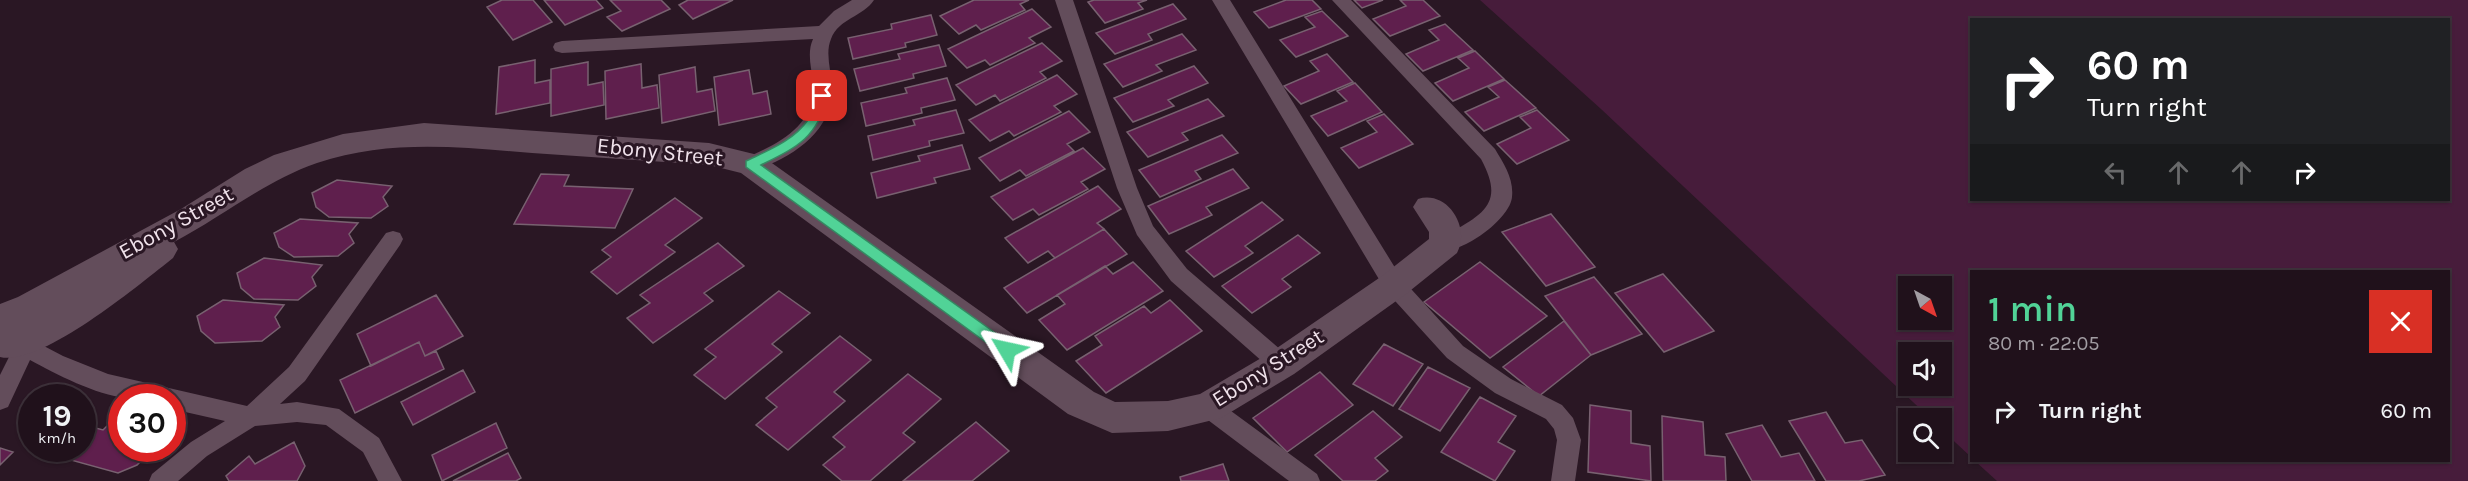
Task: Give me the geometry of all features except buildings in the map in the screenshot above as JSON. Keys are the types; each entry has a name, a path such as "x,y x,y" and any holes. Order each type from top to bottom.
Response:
{"street":[{"name":"Ebony Street","path":"15,325 98,299 161,249 195,216 243,184 295,159 381,138 424,134 709,154 751,164 1081,403 1112,418 1168,416 1208,407 1281,364 1394,285 1445,244"},
{"path":"1429,207 1446,230 1445,244"}],"lane":[{"path":"751,164 793,144 814,120 822,96 817,48 824,32 843,10 865,0"},
{"path":"1064,0 1127,188 1144,229 1179,275 1281,364"},
{"path":"1221,0 1394,285 1455,352 1503,386 1554,412 1565,425 1569,440 1563,481"},
{"path":"1341,0 1488,154 1500,172 1503,191 1499,209 1487,223 1445,244"},
{"path":"562,47 824,32"},
{"path":"161,481 199,449 251,417 297,374 393,239"},
{"path":"15,325 45,359 93,380 109,384"},
{"path":"0,400 20,357 15,325"},
{"path":"186,402 251,417 297,412 331,416 371,445 390,481"},
{"path":"1208,407 1308,481"}],"shaded area":[{"path":"1480,0 2468,0 2468,481 1997,481 1976,462 2450,462 2450,270 1970,270 1970,456 1952,439 1952,408 1919,408 1907,396 1952,396 1952,342 1898,342 1898,388 1601,109"}],"route":[{"path":"822,96 814,120 793,144 751,164 1007,350"}]}
